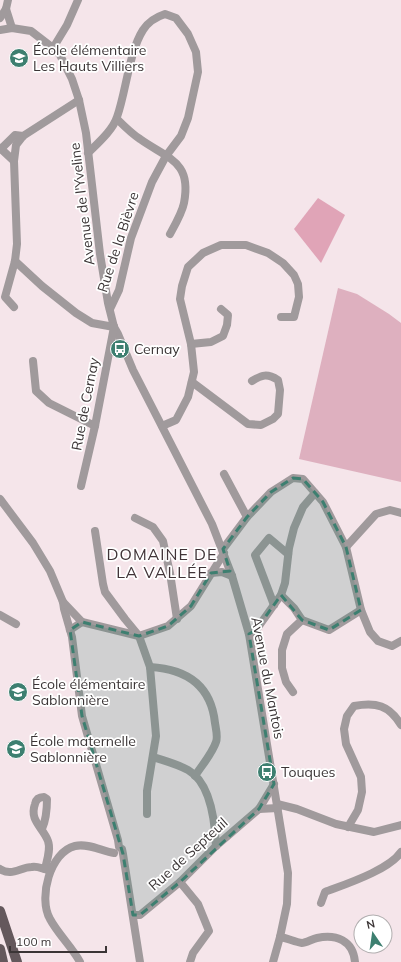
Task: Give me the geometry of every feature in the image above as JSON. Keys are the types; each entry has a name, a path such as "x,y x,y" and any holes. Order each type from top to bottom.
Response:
{"main road":[{"path":"0,911 17,962"},
{"path":"0,929 10,962"},
{"path":"0,949 3,962"}],"street":[{"path":"0,18 6,9 8,0"},
{"path":"53,48 67,25 78,0"},
{"path":"6,9 12,28"},
{"name":"Rue de la Bièvre","path":"88,153 104,138 117,119 135,46 143,29 155,17 164,14 176,18 188,34 196,52 198,72 188,118 181,136 166,156 152,182 131,238 119,290 110,309"},
{"name":"Avenue de l'Yveline","path":"0,30 12,28 31,31 60,55 72,79 79,100 86,133 100,254 114,327"},
{"path":"14,307 5,297 15,261 17,244 14,161 16,145 23,136 79,100"},
{"path":"117,119 139,139 174,160 181,168 185,184 184,204 170,234"},
{"path":"14,161 0,149 15,135 23,136"},
{"path":"162,426 176,420 188,397 192,382 194,372 191,344 180,299 182,286 188,267 202,253 221,246 246,245 268,253 283,263 294,275 298,284 299,296 294,316 282,317"},
{"path":"15,261 42,286 76,313 92,323 114,327"},
{"path":"191,344 211,342 223,336 227,325 228,315 221,309"},
{"name":"Rue de Cernay","path":"81,486 95,426 114,327"},
{"name":"Avenue du Mantois","path":"114,327 133,370 212,524 232,576 249,634 288,873 287,904 273,962"},
{"path":"33,361 36,391 49,403 95,426"},
{"path":"192,382 248,424 261,425 273,419 278,414 280,390 278,380 272,376 261,376 252,381"},
{"path":"224,474 247,517"},
{"path":"63,602 82,622 140,636 168,626 191,606 212,573 223,551 247,517 271,492 293,478 303,479 323,502 346,547 361,610 370,632 378,641 392,646 401,640"},
{"path":"249,634 256,630 281,596 285,583 288,554 294,528 303,507 315,493"},
{"path":"1,503 33,543 50,571 63,602 70,630 82,716 118,840 116,850"},
{"path":"346,547 376,514 390,510 401,513"},
{"path":"136,518 153,527 163,540 177,618"},
{"path":"95,531 105,592 140,636 150,667 154,727 156,736 147,792 147,814"},
{"path":"274,605 255,555 269,538 288,554"},
{"path":"212,573 222,572 232,576"},
{"path":"281,596 294,608 302,620 329,630 361,610"},
{"path":"0,615 16,624"},
{"path":"293,692 286,682 282,668 282,650 287,634 302,620"},
{"path":"70,630 82,622"},
{"path":"150,667 166,668 185,674 203,689 214,713 217,740 195,776"},
{"path":"348,827 358,810 362,792 361,777 346,744 344,729 347,716 354,706 368,703 383,706 398,720 401,725"},
{"path":"153,757 189,770 205,789 211,805 215,824 216,846"},
{"name":"Rue de Septeuil","path":"133,915 140,914 180,882 216,846 259,809 274,784"},
{"path":"259,809 278,806 297,809 336,824 374,832 401,825"},
{"path":"42,829 49,841 45,900 49,918 80,962"},
{"path":"47,870 64,851 75,846 87,846 104,851 122,849 140,962"},
{"path":"321,903 325,892 353,881 386,865 401,852"},
{"path":"0,869 6,872 32,866 47,870"},
{"path":"180,882 198,904 208,931 193,953 190,962"},
{"path":"280,937 302,943 317,938 330,937 342,940 350,946 354,954 355,962"}],"highlighted area":[{"path":"293,478 303,479 323,502 346,547 361,610 329,630 302,620 281,595 256,630 249,634 274,784 259,809 180,882 140,915 133,915 123,854 82,716 70,630 82,622 139,636 168,626 191,606 211,573 230,571 223,549 247,517 271,492"}],"shaded area":[{"path":"318,198 345,215 321,263 294,229"},
{"path":"338,288 357,294 401,323 401,482 299,459"}],"place":[{"name":"École élémentaire Les Hauts Villiers","path":"19,58"},
{"name":"Cernay","path":"120,349"},
{"name":"École élémentaire Sablonnière","path":"18,692"},
{"name":"École maternelle Sablonnière","path":"16,749"},
{"name":"Touques","path":"267,772"}],"district":[{"name":"DOMAINE DE LA VALLÉE","path":"162,563"}]}
